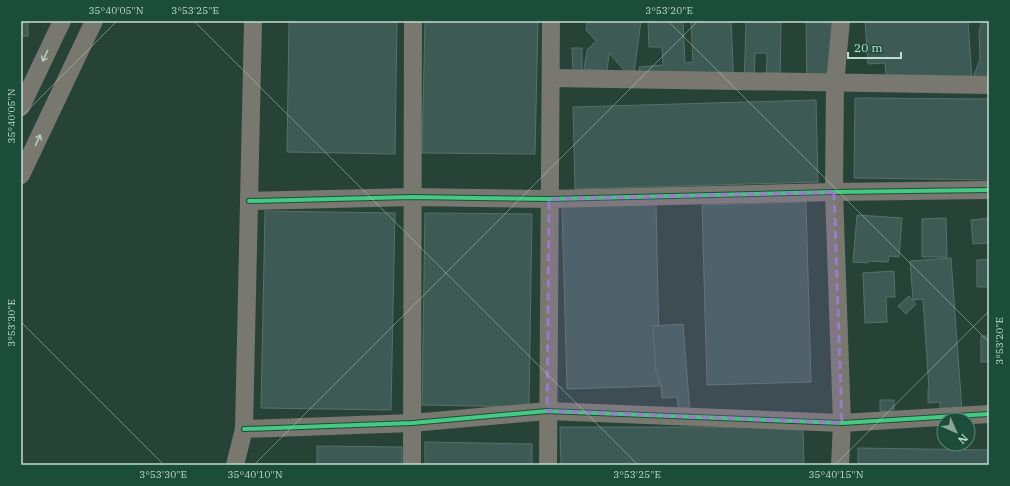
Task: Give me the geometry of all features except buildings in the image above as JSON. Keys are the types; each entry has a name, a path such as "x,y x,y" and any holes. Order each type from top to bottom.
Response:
{"street":[{"path":"21,107 62,21"},
{"path":"21,175 94,21"},
{"path":"235,465 244,429 253,21"},
{"path":"412,465 413,21"},
{"path":"548,465 547,411 549,199 552,78 551,21"},
{"path":"840,465 842,423 834,192 836,83 842,21"},
{"path":"552,78 989,85"},
{"path":"249,201 412,197 549,199 989,190"},
{"path":"244,429 412,423 547,411 842,423 989,414"}],"highlighted area":[{"path":"834,192 842,423 547,411 549,199"}],"cycle path":[{"path":"249,201 412,197 549,199 989,190"},
{"path":"244,429 412,423 547,411 842,423 989,414"}]}
